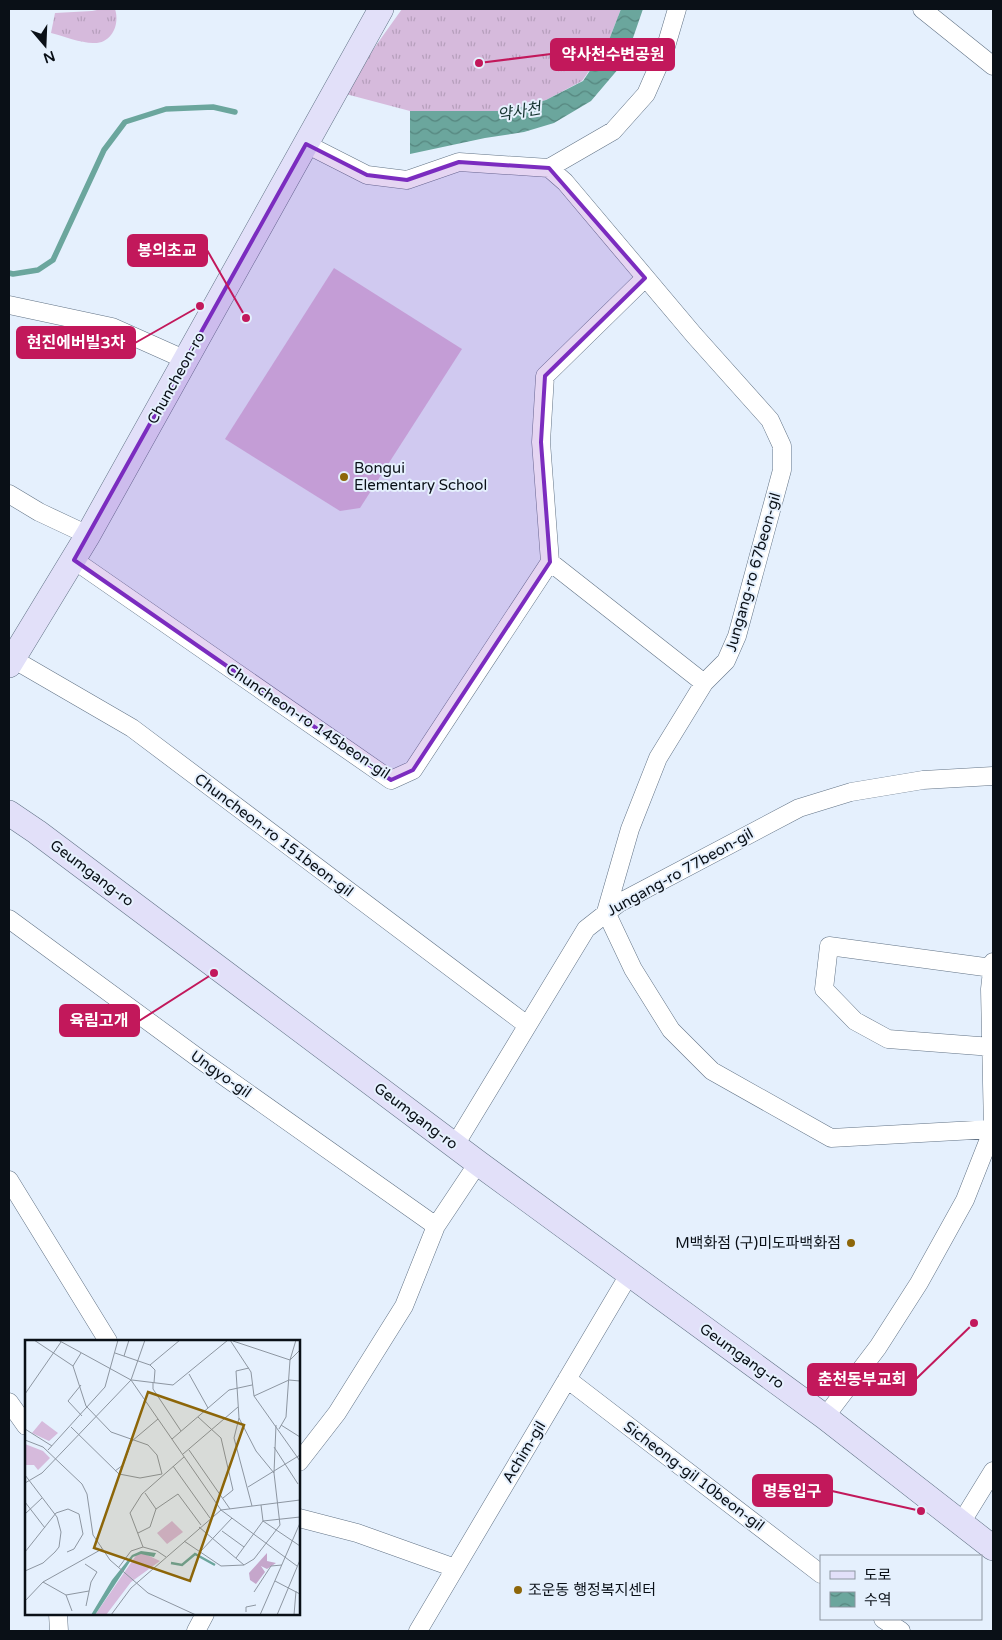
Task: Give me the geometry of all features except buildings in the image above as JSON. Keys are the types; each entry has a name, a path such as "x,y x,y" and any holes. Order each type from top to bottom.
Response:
{"street":[{"name":"Chuncheon-ro","path":"11,662 74,560 381,9"},
{"path":"306,144 367,175 407,180 459,162 549,168 613,131 646,94 664,53 678,9"},
{"path":"931,11 993,66"},
{"name":"Jungang-ro 67beon-gil","path":"549,168 565,182 700,342 770,420 782,446 782,470 737,636 726,661 704,684 658,758 630,829 606,912"},
{"path":"646,278 545,376 541,442 550,562 704,684"},
{"path":"9,304 112,328 186,360"},
{"path":"9,494 39,512 88,535"},
{"name":"Chuncheon-ro 145beon-gil","path":"74,560 391,780 413,770 550,562"},
{"name":"Chuncheon-ro 151beon-gil","path":"11,662 132,728 527,1024"},
{"name":"Jungang-ro 77beon-gil","path":"455,1145 586,929 619,903 799,808 851,792 923,780 993,776"},
{"path":"9,793 37,832"},
{"name":"Geumgang-ro","path":"9,813 37,832 478,1163 825,1417 993,1548"},
{"path":"606,912 633,969 671,1030 712,1072 832,1138 993,1129"},
{"name":"Ungyo-gil","path":"9,919 201,1060 436,1226"},
{"path":"825,1417 878,1347 919,1283 965,1200 993,1129 991,1101 992,1041 992,990 993,965 829,946 824,989 855,1021 888,1039 992,1041"},
{"path":"300,1461 336,1413 404,1306 436,1226 478,1163"},
{"path":"9,1180 107,1340"},
{"name":"Achim-gil","path":"418,1631 630,1273"},
{"name":"Sicheong-gil 10beon-gil","path":"567,1379 820,1573"},
{"path":"9,1402 25,1425"},
{"path":"961,1523 993,1471"},
{"path":"300,1518 357,1533 455,1568"},
{"path":"58,1615 59,1631"},
{"path":"196,1631 205,1615"},
{"path":"884,1620 901,1631"}],"highlighted area":[{"path":"306,144 367,175 407,180 459,162 549,168 645,278 545,376 541,442 550,562 413,770 391,780 74,560"}],"green space":[{"path":"115,9 116,15 113,32 105,40 88,43 51,33 55,13"},
{"path":"402,9 621,9 607,45 582,81 546,100 506,111 410,111 342,93"},
{"path":"334,268 462,349 360,508 340,511 225,439"}],"water":[{"name":"약사천","path":"621,9 643,9 625,61 591,101 554,123 524,132 410,154 410,111 506,111 546,100 583,81 607,45"}],"waterway":[{"path":"9,273 38,270 53,260 104,150 125,122 166,109 213,107 235,112"}],"place":[{"name":"약사천수변공원","path":"479,63"},
{"name":"현진에버빌3차","path":"200,306"},
{"name":"봉의초교","path":"246,318"},
{"name":"Bongui Elementary School","path":"344,477"},
{"name":"육림고개","path":"214,973"},
{"name":"M백화점 (구)미도파백화점","path":"851,1243"},
{"name":"춘천동부교회","path":"974,1323"},
{"name":"명동입구","path":"921,1511"},
{"name":"조운동 행정복지센터","path":"518,1590"}]}
